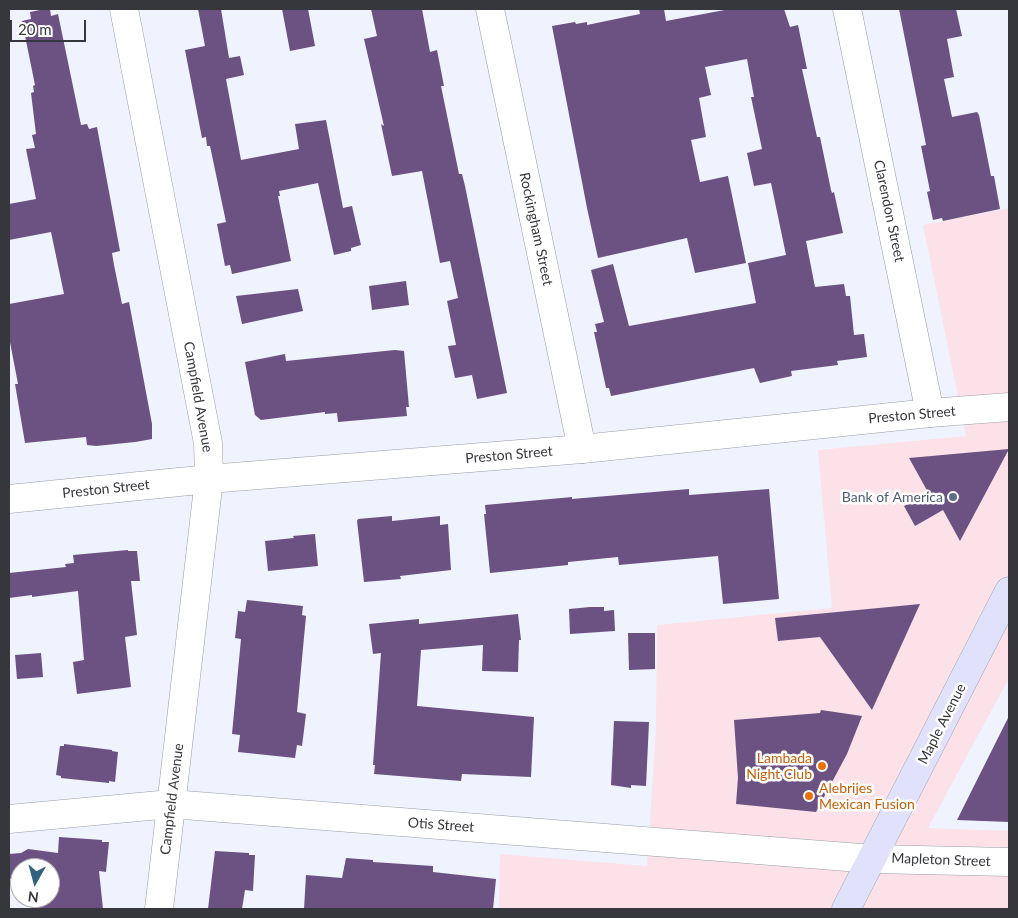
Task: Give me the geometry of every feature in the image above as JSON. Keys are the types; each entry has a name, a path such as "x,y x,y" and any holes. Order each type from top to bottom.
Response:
{"main road":[{"name":"Maple Avenue","path":"846,909 1009,591"}],"street":[{"name":"Campfield Avenue","path":"124,9 208,443 209,479 159,909"},
{"name":"Rockingham Street","path":"490,9 582,449"},
{"name":"Clarendon Street","path":"847,9 930,413"},
{"name":"Preston Street","path":"9,499 209,479 582,449 930,413 1009,408"},
{"name":"Otis Street","path":"9,819 171,804 873,858"},
{"name":"Mapleton Street","path":"873,858 1009,862"}],"shaded area":[{"path":"1009,208 1009,678 928,828 1009,831 1009,909 499,909 500,854 647,866 656,727 657,625 832,608 818,450 966,436 923,225"}],"building":[{"path":"50,9 51,16 58,14 81,125 87,124 89,129 97,127 120,251 112,253 114,265 122,304 129,302 152,424 152,439 96,446 87,445 86,437 25,443 15,384 18,384 9,337 9,304 64,294 51,232 9,240 9,204 36,199 26,149 35,148 32,135 36,134 31,93 34,92 33,86 35,85 22,21 31,19 30,12"},
{"path":"198,9 221,9 229,58 240,56 244,75 226,79 241,160 299,149 295,124 326,120 343,208 352,206 361,245 351,248 351,251 334,255 318,183 279,191 280,196 278,196 291,261 232,274 230,265 225,266 217,224 226,222 210,146 207,146 206,137 202,138 185,50 205,46"},
{"path":"282,9 308,9 315,46 290,51"},
{"path":"371,9 422,9 430,52 437,50 444,86 441,86 459,174 462,174 465,186 507,393 477,399 472,375 455,378 448,346 456,345 447,301 458,298 450,261 440,263 422,171 392,176 381,124 384,126 364,39 377,36"},
{"path":"639,9 664,9 666,21 730,9 784,9 790,27 798,25 807,69 802,69 817,137 820,137 831,190 832,193 834,192 843,233 806,241 815,287 844,284 846,296 850,296 854,335 864,334 867,357 837,361 838,365 791,371 792,376 760,383 754,368 611,396 609,388 606,388 594,332 597,332 595,324 604,322 591,270 613,264 629,326 756,303 748,263 786,255 771,183 754,186 747,153 762,149 751,97 754,97 747,59 705,67 711,95 699,98 706,137 691,140 700,182 728,176 746,263 695,273 687,238 598,258 552,26 575,22 576,24 587,22 587,25 640,14"},
{"path":"899,9 956,9 962,36 947,39 954,77 944,79 952,117 977,112 979,115 991,176 994,176 1000,209 943,221 942,218 933,220 927,192 930,191 921,146 926,145"},
{"path":"406,281 409,305 372,310 369,286"},
{"path":"298,289 303,311 242,324 236,296"},
{"path":"395,350 404,351 409,407 406,407 407,416 338,422 337,413 325,414 325,412 261,420 255,415 245,362 285,354 286,361"},
{"name":"Bank of America","path":"1009,449 960,541 943,510 915,526 904,506 929,494 909,458"},
{"path":"689,489 689,495 769,489 779,599 723,604 718,556 619,565 618,557 568,562 568,565 490,573 484,514 486,514 485,505"},
{"path":"392,516 392,521 440,516 440,525 448,524 451,570 400,576 401,579 364,582 357,521 358,519"},
{"path":"315,534 318,566 268,571 265,541"},
{"path":"128,550 137,551 140,581 131,581 137,635 125,637 131,687 77,694 73,662 84,660 78,591 9,598 9,573 66,567 65,564 74,563 73,555"},
{"path":"247,600 303,606 302,615 306,616 297,712 306,714 302,746 297,745 295,758 238,752 240,735 232,734 241,639 235,638 238,611 245,612"},
{"path":"920,604 872,710 820,637 778,641 775,618"},
{"path":"604,607 604,611 614,610 615,631 570,634 569,609"},
{"path":"518,614 521,640 519,640 518,672 482,671 483,645 421,650 417,706 534,717 531,777 462,774 461,781 374,774 375,765 373,765 381,653 373,654 369,624 419,619 419,624"},
{"path":"628,633 655,633 655,669 629,670"},
{"path":"41,653 43,677 17,679 15,655"},
{"path":"821,710 862,716 847,754 816,812 736,804 738,778 734,720 820,713"},
{"path":"1009,716 1009,822 957,820"},
{"path":"614,721 649,722 646,786 631,785 631,788 611,785"},
{"path":"64,744 118,752 115,782 61,778 61,776 56,775 60,746 64,746"},
{"path":"59,837 109,842 106,872 99,871 103,909 32,909 60,908 60,858 10,858 9,879 9,854 21,853 28,849 58,853"},
{"path":"215,851 255,855 253,891 245,890 242,909 208,909"},
{"path":"346,858 373,860 373,862 433,866 433,872 496,879 493,909 304,909 306,875 342,878"}],"place":[{"name":"Bank of America","path":"953,497"},
{"name":"Lambada Night Club","path":"822,766"},
{"name":"Alebrijes Mexican Fusion","path":"809,796"}]}
